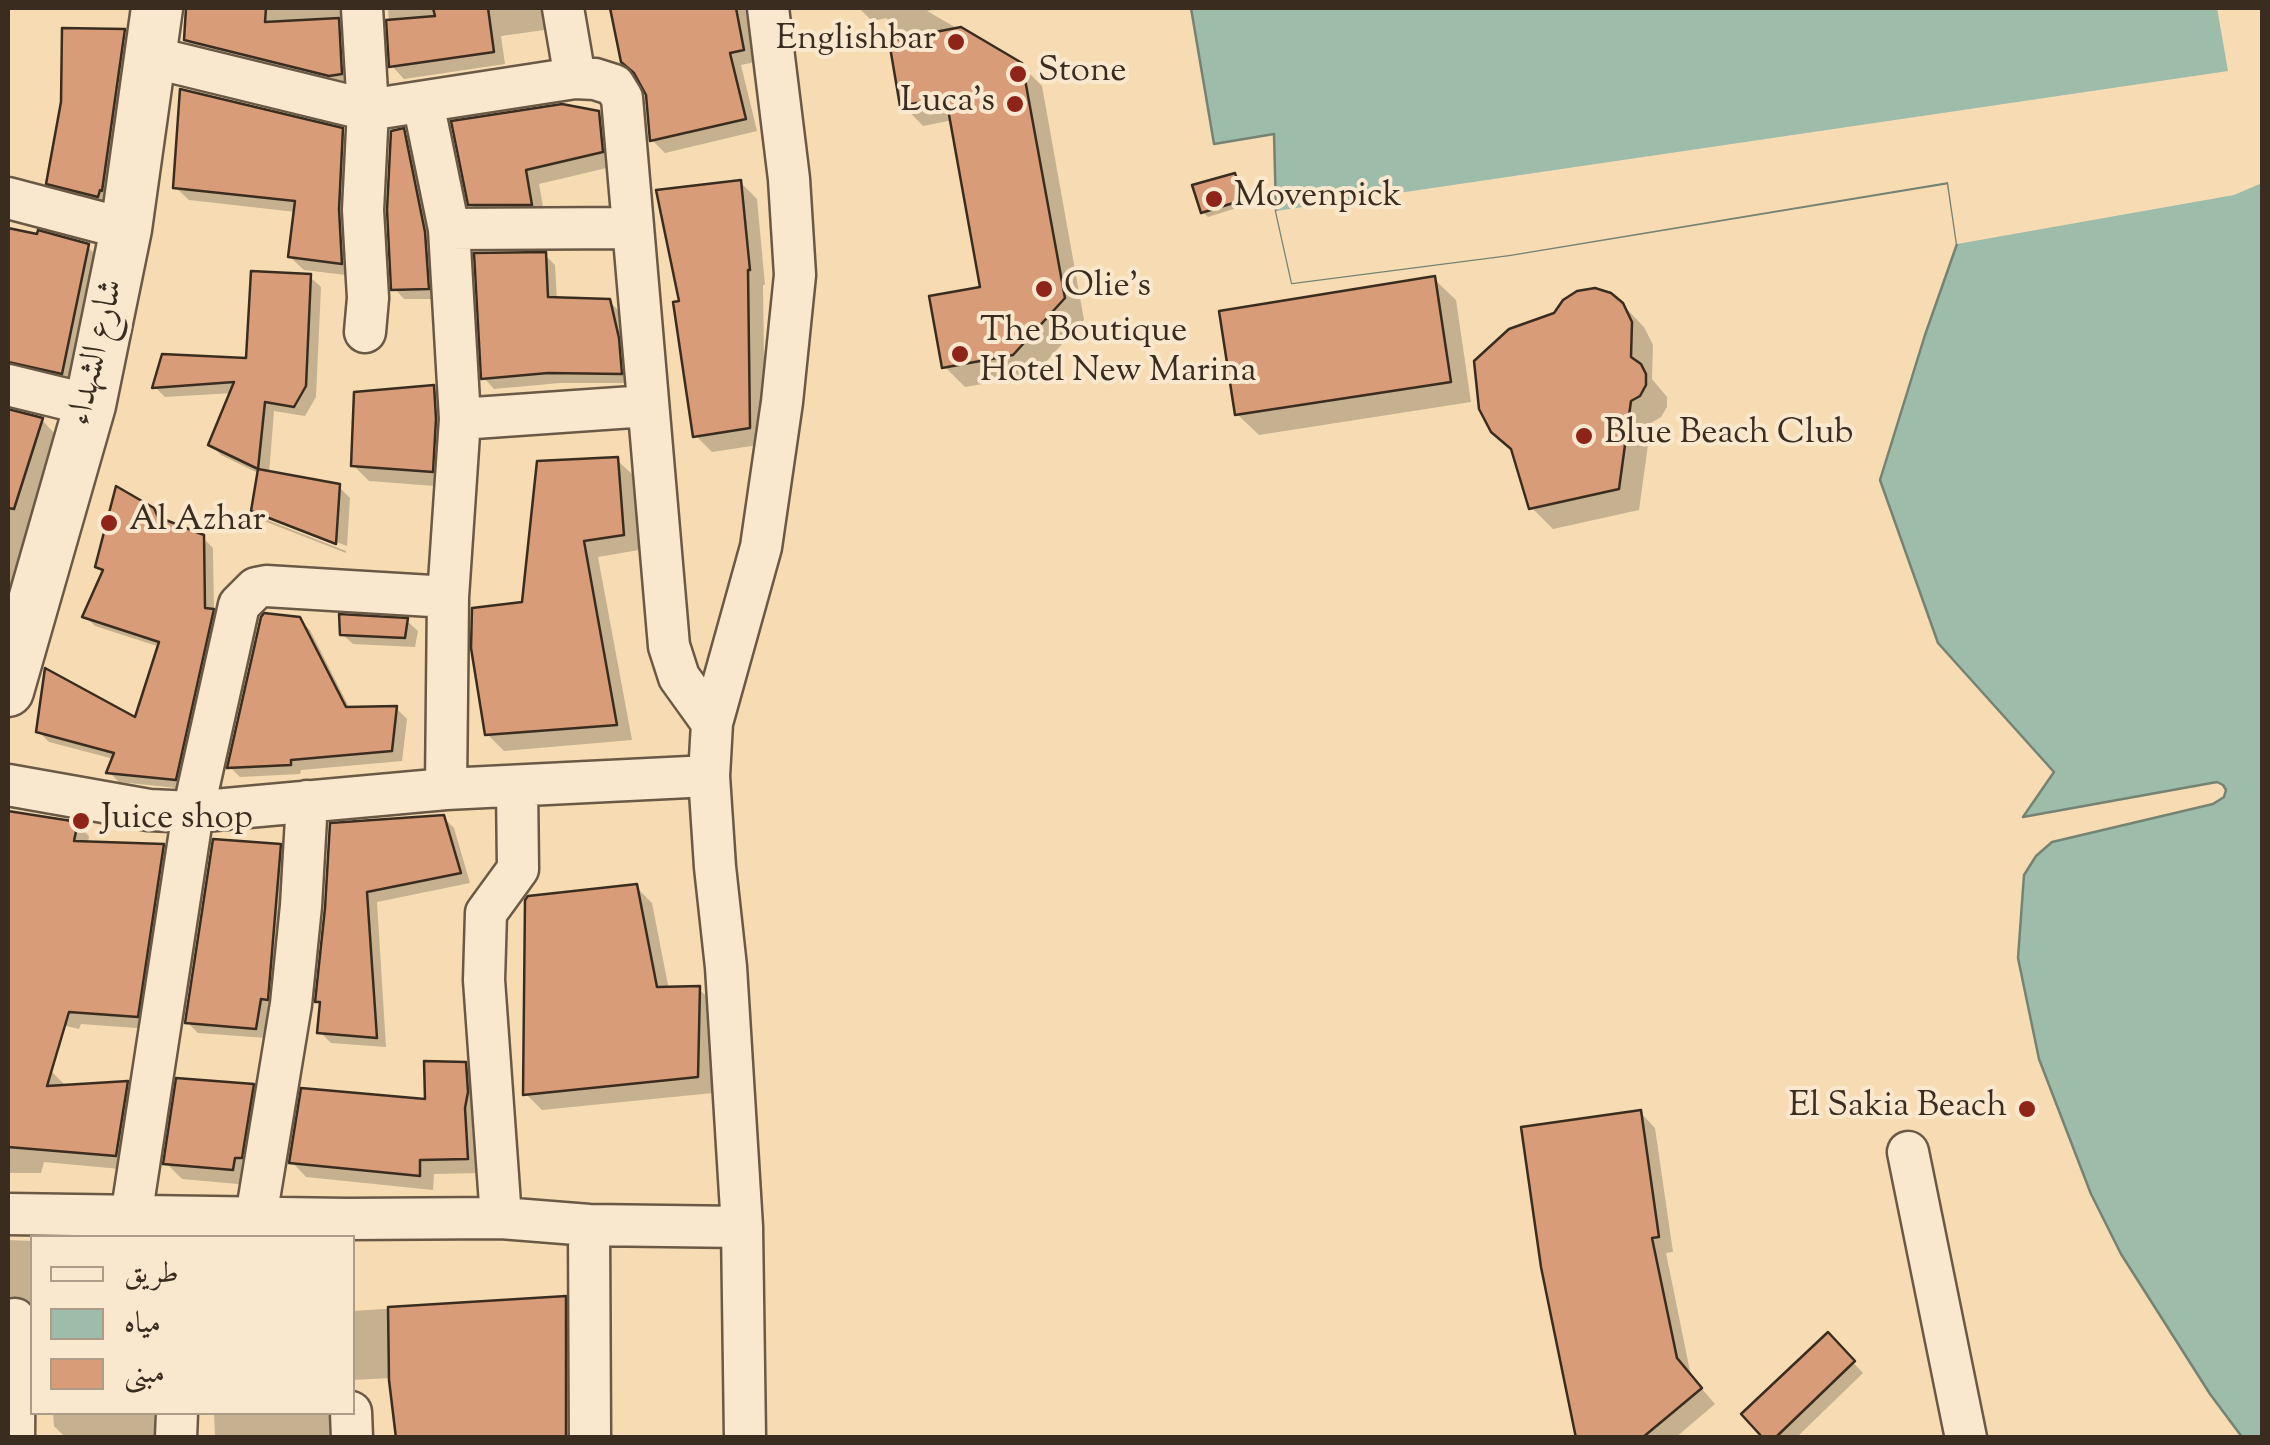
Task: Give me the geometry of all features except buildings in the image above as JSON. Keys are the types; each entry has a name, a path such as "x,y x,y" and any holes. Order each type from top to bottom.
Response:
{"street":[{"name":"شارع الشهداء","path":"8,692 90,405 126,228 157,8"},
{"path":"362,8 368,110 365,332"},
{"path":"564,8 575,78"},
{"path":"745,1438 742,1227 726,967 708,776 712,723 761,547 795,275 789,180 768,8"},
{"path":"152,58 368,110 575,78 595,79 614,86 622,98 669,646 680,677 712,723"},
{"path":"429,102 426,117 449,228 460,419 448,597 446,789"},
{"path":"8,198 126,228"},
{"path":"449,228 633,228"},
{"path":"8,385 90,405"},
{"path":"460,419 648,406"},
{"path":"131,1217 193,812 239,605 256,588 266,586 448,597"},
{"path":"8,785 148,810 193,812 446,789 708,776"},
{"path":"500,1218 484,980 486,913 518,869 516,786"},
{"path":"256,1218 291,1004 307,802"},
{"path":"1908,1152 1966,1438"},
{"path":"8,1214 131,1217 181,1227 256,1218 347,1228 500,1218 742,1227"},
{"path":"589,1224 590,1438"},
{"path":"14,1438 18,1320"}],"water":[{"path":"1191,8 2262,8 2262,1437 2242,1437 2121,1254 2091,1194 2039,1059 2018,958 2024,875 2036,856 2052,842 2213,804 2224,797 2226,790 2217,782 2023,817 2054,772 1938,643 1880,480 1957,244 1948,183 1509,255 1292,283 1276,211 1274,134 1214,144"}],"pier":[{"path":"2217,8 2262,8 2262,183 2234,195 1957,244 1948,182 1509,255 1292,283 1276,211 2228,71"}],"place":[{"name":"Englishbar","path":"956,42"},
{"name":"Stone","path":"1018,74"},
{"name":"Luca's","path":"1015,104"},
{"name":"Movenpick","path":"1214,199"},
{"name":"Olie's","path":"1044,289"},
{"name":"The Boutique Hotel New Marina","path":"960,354"},
{"name":"Blue Beach Club","path":"1584,436"},
{"name":"Al Azhar","path":"109,523"},
{"name":"Juice shop","path":"81,821"},
{"name":"El Sakia Beach","path":"2027,1109"}]}
